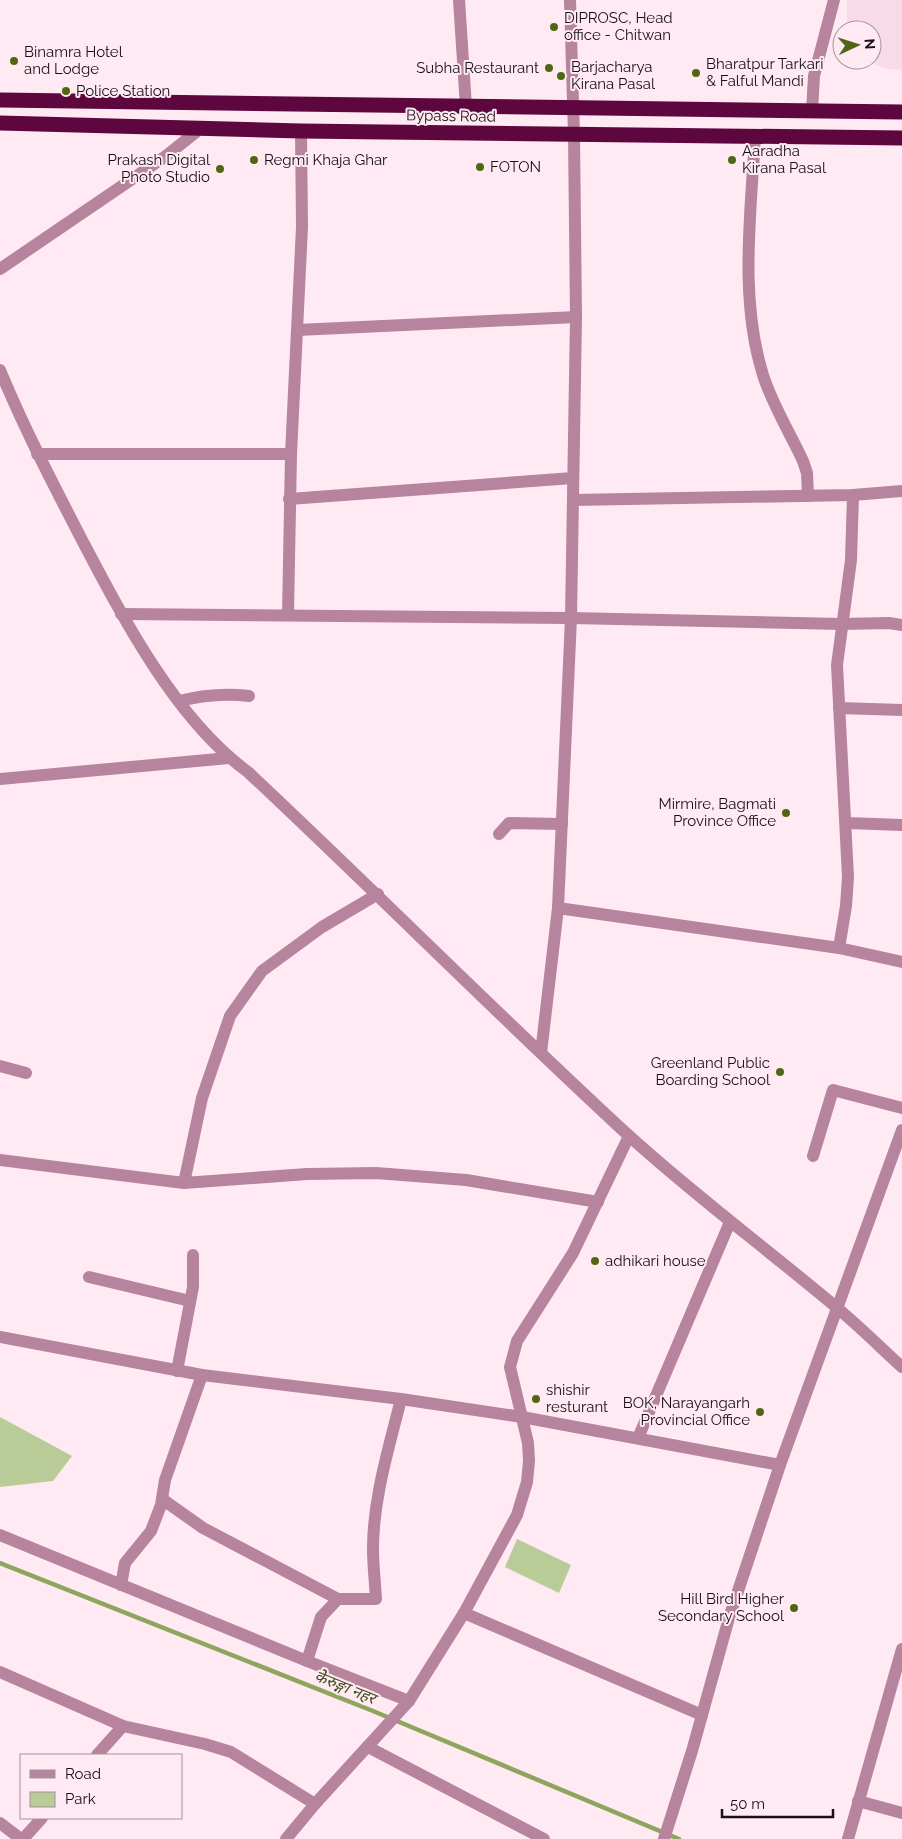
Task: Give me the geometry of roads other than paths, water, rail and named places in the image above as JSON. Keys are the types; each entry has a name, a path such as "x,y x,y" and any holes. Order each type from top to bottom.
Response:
{"highway":[{"name":"Bypass Road","path":"0,100 902,112"},
{"path":"159,103 159,128"},
{"path":"675,110 677,134"},
{"name":"Bypass Road","path":"0,123 300,131 902,138"}],"street":[{"path":"459,0 466,107"},
{"path":"541,1053 558,908 571,618 576,317 574,109 570,0"},
{"path":"812,111 814,76 834,0"},
{"path":"0,269 166,156 201,128"},
{"path":"288,614 289,499 302,227 300,131"},
{"path":"755,136 749,270 756,351 764,377 803,461 807,473 808,496"},
{"path":"298,330 576,317"},
{"path":"0,370 37,454 121,614 179,701 229,758 248,772 378,894 629,1136 730,1222 838,1308 902,1367"},
{"path":"37,454 291,454"},
{"path":"289,499 573,478"},
{"path":"573,500 853,495 902,491"},
{"path":"839,948 848,877 847,823 837,665 851,560 853,495"},
{"path":"121,614 288,614 841,624 888,623 902,625"},
{"path":"179,701 228,694 249,696"},
{"path":"839,708 902,710"},
{"path":"0,779 229,758"},
{"path":"499,834 509,823 562,824"},
{"path":"847,823 902,825"},
{"path":"184,1183 202,1098 230,1016 262,971 322,927 378,894"},
{"path":"558,908 839,948 902,962"},
{"path":"0,1066 26,1073"},
{"path":"813,1156 833,1090 902,1108"},
{"path":"664,1839 729,1618 780,1464 902,1130"},
{"path":"286,1839 315,1804 406,1705 464,1613 517,1515 527,1482 528,1443 510,1367 517,1341 574,1254 629,1136"},
{"path":"0,1160 184,1183 307,1174 376,1173 466,1180 598,1202"},
{"path":"638,1438 730,1222"},
{"path":"177,1371 193,1287 193,1255"},
{"path":"88,1277 190,1300"},
{"path":"0,1337 202,1375 401,1398 522,1416 780,1464"},
{"path":"121,1585 125,1563 151,1532 162,1498 165,1480 202,1375"},
{"path":"162,1498 203,1528 338,1599 376,1598 373,1548 376,1508 383,1470 401,1398"},
{"path":"0,1535 406,1705"},
{"path":"307,1662 321,1617 338,1599"},
{"path":"464,1613 702,1715"},
{"path":"848,1839 902,1649"},
{"path":"0,1672 123,1726 205,1744 231,1752 315,1804"},
{"path":"98,1754 123,1726"},
{"path":"368,1747 544,1839"},
{"path":"858,1801 902,1814"},
{"path":"0,1823 22,1839 41,1819"}],"waterway":[{"name":"केेरुङ्गा नहर","path":"0,1563 373,1711 679,1839"}],"place":[{"name":"DIPROSC, Head office - Chitwan","path":"554,27"},
{"name":"Binamra Hotel and Lodge","path":"14,61"},
{"name":"Subha Restaurant","path":"549,68"},
{"name":"Bharatpur Tarkari & Falful Mandi","path":"696,73"},
{"name":"Barjacharya Kirana Pasal","path":"561,76"},
{"name":"Police Station","path":"66,91"},
{"name":"Regmi Khaja Ghar","path":"254,160"},
{"name":"Aaradha Kirana Pasal","path":"732,160"},
{"name":"FOTON","path":"480,167"},
{"name":"Prakash Digital Photo Studio","path":"220,169"},
{"name":"Mirmire, Bagmati Province Office","path":"786,813"},
{"name":"Greenland Public Boarding School","path":"780,1072"},
{"name":"adhikari house","path":"595,1261"},
{"name":"shishir resturant","path":"536,1399"},
{"name":"BOK, Narayangarh Provincial Office","path":"760,1412"},
{"name":"Hill Bird Higher Secondary School","path":"794,1608"}]}
